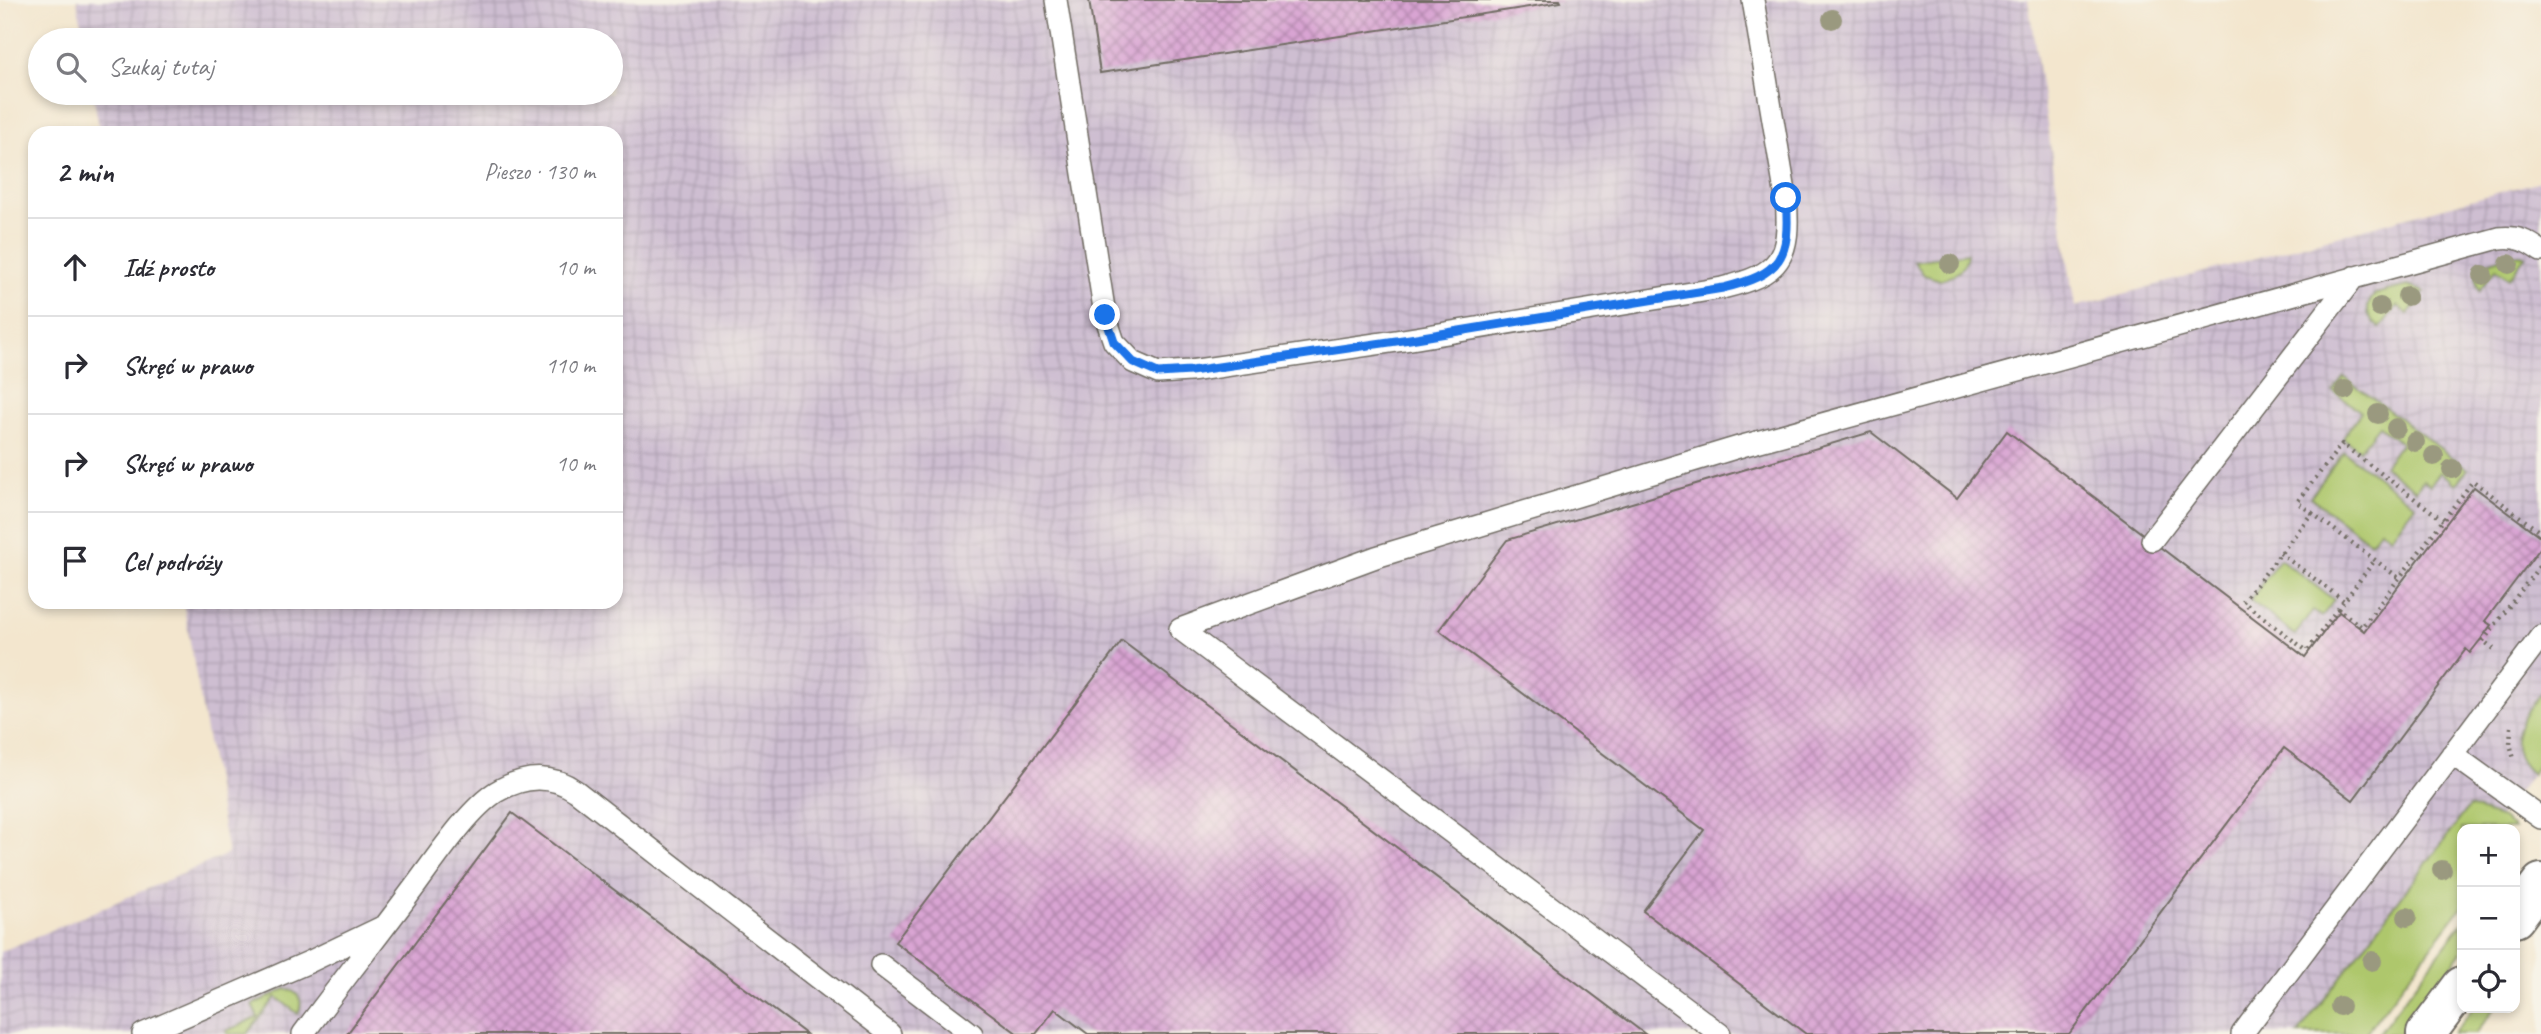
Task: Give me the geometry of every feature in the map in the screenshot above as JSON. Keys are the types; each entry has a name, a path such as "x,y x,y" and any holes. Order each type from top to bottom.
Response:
{"street":[{"path":"2426,1034 2457,993"}],"lane":[{"path":"1056,0 1105,315 1114,342 1133,362 1158,373 1191,371 1396,341 1709,291 1752,281 1768,273 1779,260 1789,229 1753,0"},
{"path":"1720,1034 1180,629 1377,557 1742,446 2499,238 2525,240 2541,251"},
{"path":"2152,540 2354,277"},
{"path":"2242,1034 2541,636"},
{"path":"2452,754 2541,818"},
{"path":"303,1034 476,810 495,793 519,781 538,777 554,779 576,791 890,1034"},
{"path":"143,1034 309,962 386,925"},
{"path":"881,965 972,1034"}],"path":[{"path":"2399,578 2297,502 2342,444 2443,520"},
{"path":"2338,608 2362,627 2473,481 2541,533"},
{"path":"2312,513 2243,602 2307,651 2375,560"},
{"path":"2280,553 2344,601"},
{"path":"2483,641 2541,564"},
{"path":"2513,720 2510,744 2516,764"}],"shaded area":[{"path":"77,0 2028,0 2075,307 2541,181 2541,762 2494,824 2457,824 2457,837 2334,1034 0,1034 0,952 228,854 184,609 623,609 623,126 99,126 95,105 623,105 623,28 82,28"}],"green space":[{"path":"1967,253 1964,264 1958,271 1940,280 1924,275 1914,261"},
{"path":"2522,255 2525,257 2509,278 2496,269 2479,291 2476,281 2481,268 2495,259"},
{"path":"2408,286 2425,292 2408,314 2397,306 2380,328 2368,312 2371,299 2375,294"},
{"path":"2344,377 2468,469 2457,484 2440,472 2430,485 2423,480 2416,490 2384,466 2401,443 2379,426 2360,450 2343,438 2361,412 2333,391"},
{"path":"2344,452 2415,505 2391,537 2380,529 2370,542 2310,497"},
{"path":"2280,559 2334,600 2322,617 2313,611 2295,635 2250,600"},
{"path":"2541,692 2541,762 2532,774 2522,764 2517,753 2517,732"},
{"path":"2469,807 2503,818 2509,824 2457,824 2457,913 2365,1034 2298,1034"},
{"path":"2457,930 2457,959 2400,1034 2378,1034"},
{"path":"285,989 299,997 298,1014 276,997 247,1034 227,1034 226,1031 258,1017 252,1005"},
{"path":"2469,1013 2491,1013 2475,1034 2453,1034"}],"building":[{"path":"1089,0 1560,0 1561,2 1100,73"},
{"path":"2007,431 2305,657 2339,612 2364,631 2474,487 2541,537 2541,547 2485,621 2491,625 2481,639 2470,653 2466,649 2353,800 2284,748 2069,1034 1806,1034 1643,911 1704,830 1439,630 1507,540 1871,432 1957,498"},
{"path":"1122,641 1645,1034 1088,1034 1055,1009 1036,1034 1018,1034 895,942"},
{"path":"512,813 806,1034 347,1034"}],"route":[{"path":"1105,315 1114,342 1133,362 1158,373 1191,371 1410,339 1723,288 1752,281 1768,273 1779,260 1789,229 1786,198"}]}
